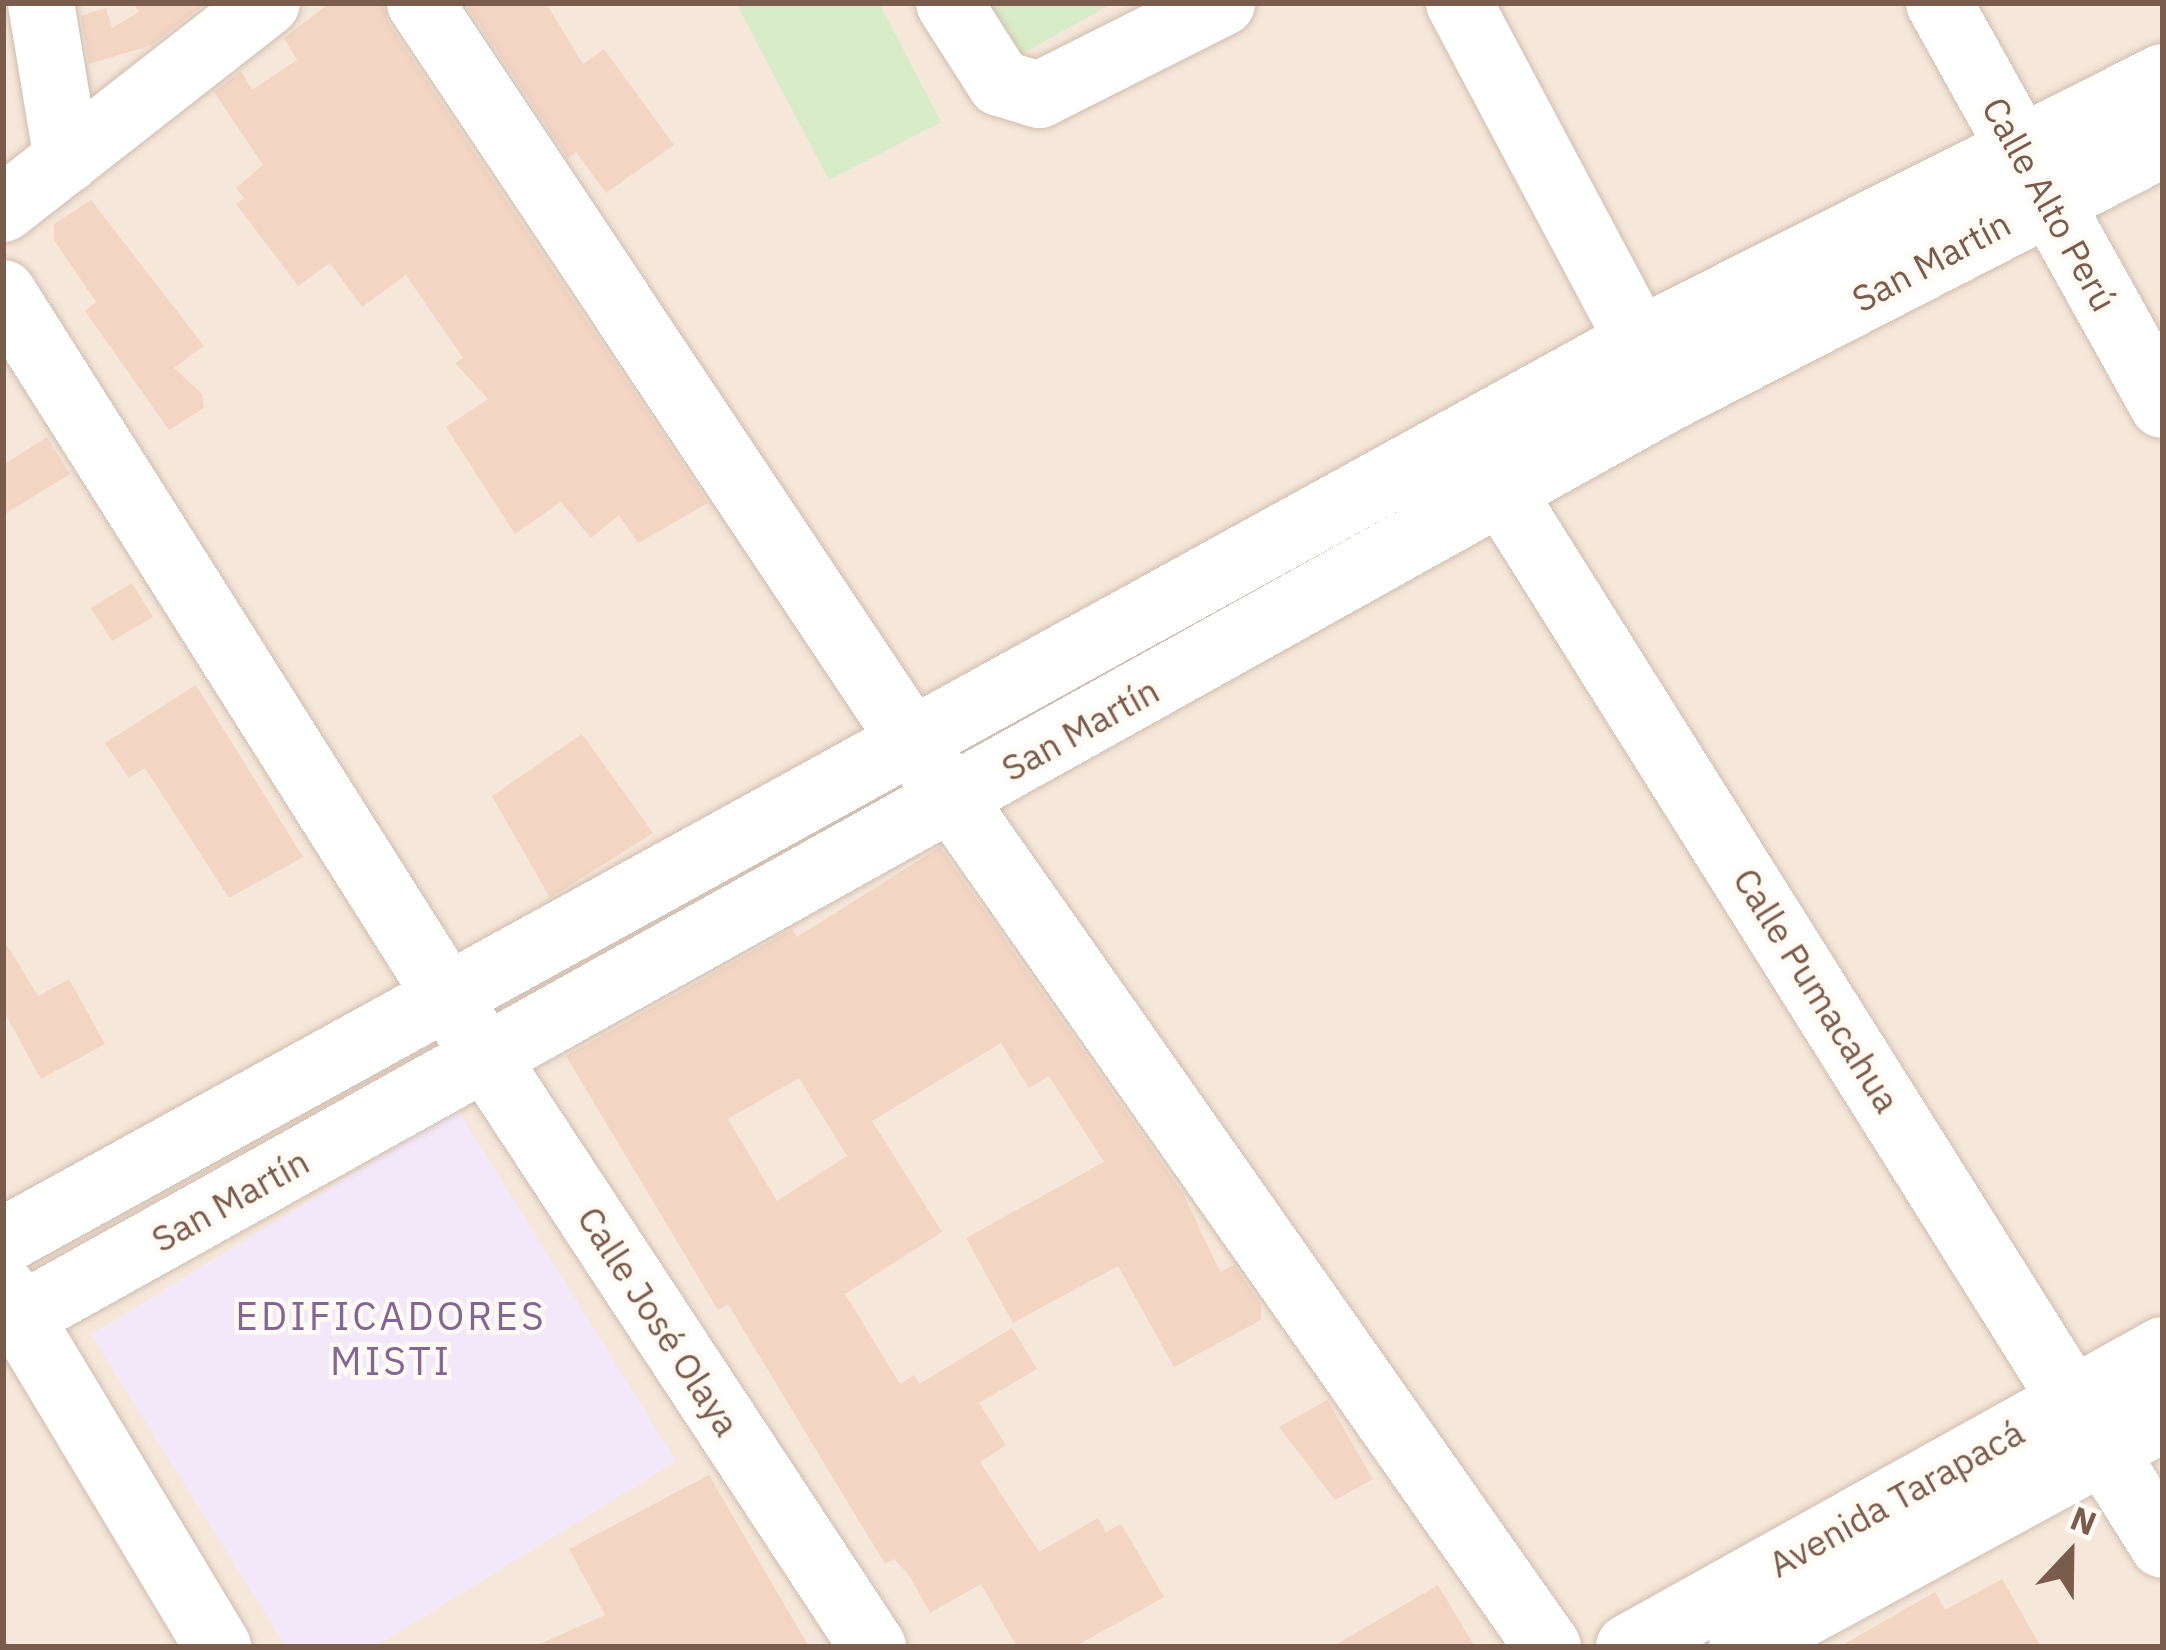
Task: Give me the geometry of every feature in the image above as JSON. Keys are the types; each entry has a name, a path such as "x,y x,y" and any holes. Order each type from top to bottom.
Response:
{"street":[{"path":"41,3 67,160"},
{"path":"3,209 267,3"},
{"path":"420,3 915,746 956,798 1548,1647"},
{"path":"949,3 1000,83 1039,95 1222,3"},
{"path":"1460,3 1669,398"},
{"name":"Calle Alto Perú","path":"1939,3 2163,405"},
{"name":"San Martín","path":"8,1311 486,1058 1669,398 2032,172 2163,77"},
{"name":"San Martín","path":"3,1241 446,994 915,746 1640,341 2032,172 2163,144"},
{"name":"Calle José Olaya","path":"3,293 486,1058 873,1647"},
{"name":"Calle Pumacahua","path":"1467,436 2163,1545"},
{"path":"8,1311 218,1647"},
{"name":"Avenida Tarapacá","path":"1742,1647 2088,1425 2163,1351"},
{"name":"Avenida Tarapacá","path":"1629,1647 2088,1425 2163,1418"}],"shaded area":[{"path":"3,3 2163,3 2163,1647 3,1647"},
{"path":"457,1109 676,1461 374,1647 286,1647 91,1335"}],"green space":[{"path":"736,3 879,3 941,122 829,180"},
{"path":"990,3 1113,3 1020,55"}],"building":[{"path":"133,3 206,3 152,45 89,64 81,16 106,8 112,28 139,12"},
{"path":"330,3 383,3 389,24 708,503 638,543 619,515 591,538 561,502 515,534 446,427 488,399 455,363 463,358 406,275 362,307 330,263 298,286 236,204 244,198 236,188 263,165 214,92 241,71 252,90 297,60 284,38"},
{"path":"465,3 546,3 583,64 604,49 674,145 606,193 576,152 568,158"},
{"path":"91,200 204,346 174,368 202,394 204,408 169,430 85,311 96,302 54,240 54,224"},
{"path":"47,437 70,474 3,515 3,465"},
{"path":"132,583 153,617 112,641 91,608"},
{"path":"196,685 303,857 229,898 145,768 129,778 105,743"},
{"path":"582,734 653,833 550,898 492,796"},
{"path":"940,847 1183,1193 1220,1272 1234,1265 1261,1304 1261,1320 1174,1367 1118,1266 1013,1323 966,1238 1104,1162 1049,1076 1029,1088 1001,1043 872,1121 942,1232 845,1294 900,1384 914,1375 919,1384 1012,1328 1037,1369 979,1403 1006,1445 980,1462 1039,1552 1098,1518 1106,1532 1121,1524 1164,1597 1074,1647 1017,1647 981,1584 930,1613 909,1575 894,1559 885,1564 728,1304 718,1310 566,1056 792,929 797,937","holes":["799,1078 847,1156 777,1201 728,1119"]},
{"path":"3,939 38,996 69,979 105,1044 41,1079 3,1010"},
{"path":"1327,1400 1373,1479 1335,1500 1279,1427"},
{"path":"709,1475 809,1647 533,1647 605,1615 569,1549"},
{"path":"2002,1579 2041,1647 1839,1647 1935,1592 1945,1610"},
{"path":"1438,1585 1475,1647 1332,1647"}],"district":[{"name":"EDIFICADORES MISTI","path":"391,1340"}]}
